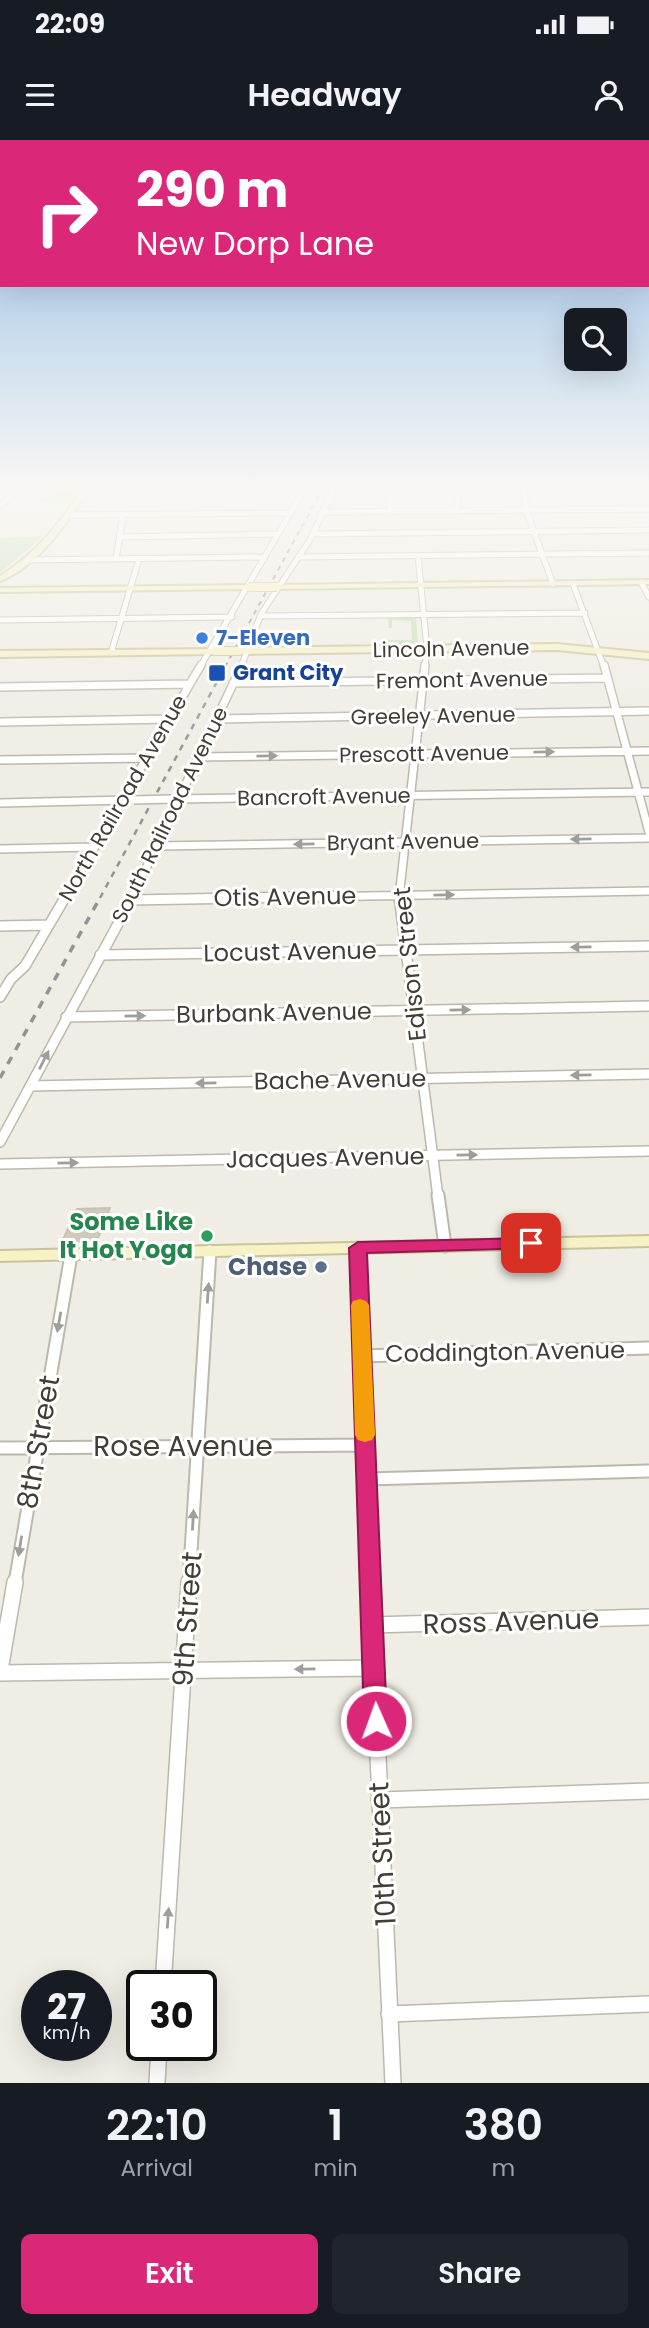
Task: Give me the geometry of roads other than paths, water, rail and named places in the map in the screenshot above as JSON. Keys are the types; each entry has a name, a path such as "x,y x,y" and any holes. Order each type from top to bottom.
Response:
{"street":[{"path":"111,653 133,579"},
{"name":"North Railroad Avenue","path":"0,997 4,980 24,966 253,579"},
{"name":"South Railroad Avenue","path":"0,1142 131,900 158,846 175,799 199,757 243,663 241,651 283,579"},
{"name":"Edison Street","path":"420,579 427,649 399,896 445,1246"},
{"path":"551,579 553,584"},
{"path":"0,590 645,582 649,597"},
{"path":"573,584 600,652 649,832"},
{"path":"261,616 585,613"},
{"path":"0,620 232,617"},
{"name":"Lincoln Avenue","path":"0,654 557,647 649,656"},
{"name":"Fremont Avenue","path":"233,684 607,678"},
{"path":"0,687 191,684"},
{"name":"Greeley Avenue","path":"217,719 649,711"},
{"path":"0,722 170,719"},
{"name":"Prescott Avenue","path":"199,757 649,751"},
{"path":"0,760 147,758"},
{"name":"Bancroft Avenue","path":"0,803 649,792"},
{"name":"Bryant Avenue","path":"158,846 649,838"},
{"path":"0,849 95,847"},
{"name":"Otis Avenue","path":"131,900 649,891"},
{"path":"0,926 49,925"},
{"name":"Locust Avenue","path":"100,955 649,946"},
{"name":"Burbank Avenue","path":"66,1017 649,1006"},
{"name":"Bache Avenue","path":"30,1086 649,1074"},
{"name":"Jacques Avenue","path":"0,1164 649,1151"},
{"path":"0,1256 649,1241"},
{"name":"10th Street","path":"358,1248 379,1800 393,2083"},
{"name":"9th Street","path":"164,1970 210,1251"},
{"name":"8th Street","path":"0,1672 71,1255"},
{"name":"Coddington Avenue","path":"361,1356 649,1348"},
{"name":"Rose Avenue","path":"0,1448 366,1445"},
{"path":"367,1479 649,1471"},
{"name":"Ross Avenue","path":"372,1625 649,1617"},
{"path":"0,1672 374,1668"},
{"path":"379,1800 649,1791"},
{"path":"389,2014 649,2004"},
{"path":"157,2083 158,2061"}],"railway":[{"path":"225,667 273,579"},
{"path":"100,898 226,665"},
{"path":"0,1078 101,896"}],"place":[{"name":"7-Eleven","path":"202,638"},
{"name":"Grant City","path":"217,673"},
{"name":"Some Like It Hot Yoga","path":"207,1236"},
{"name":"Chase","path":"321,1267"}]}
